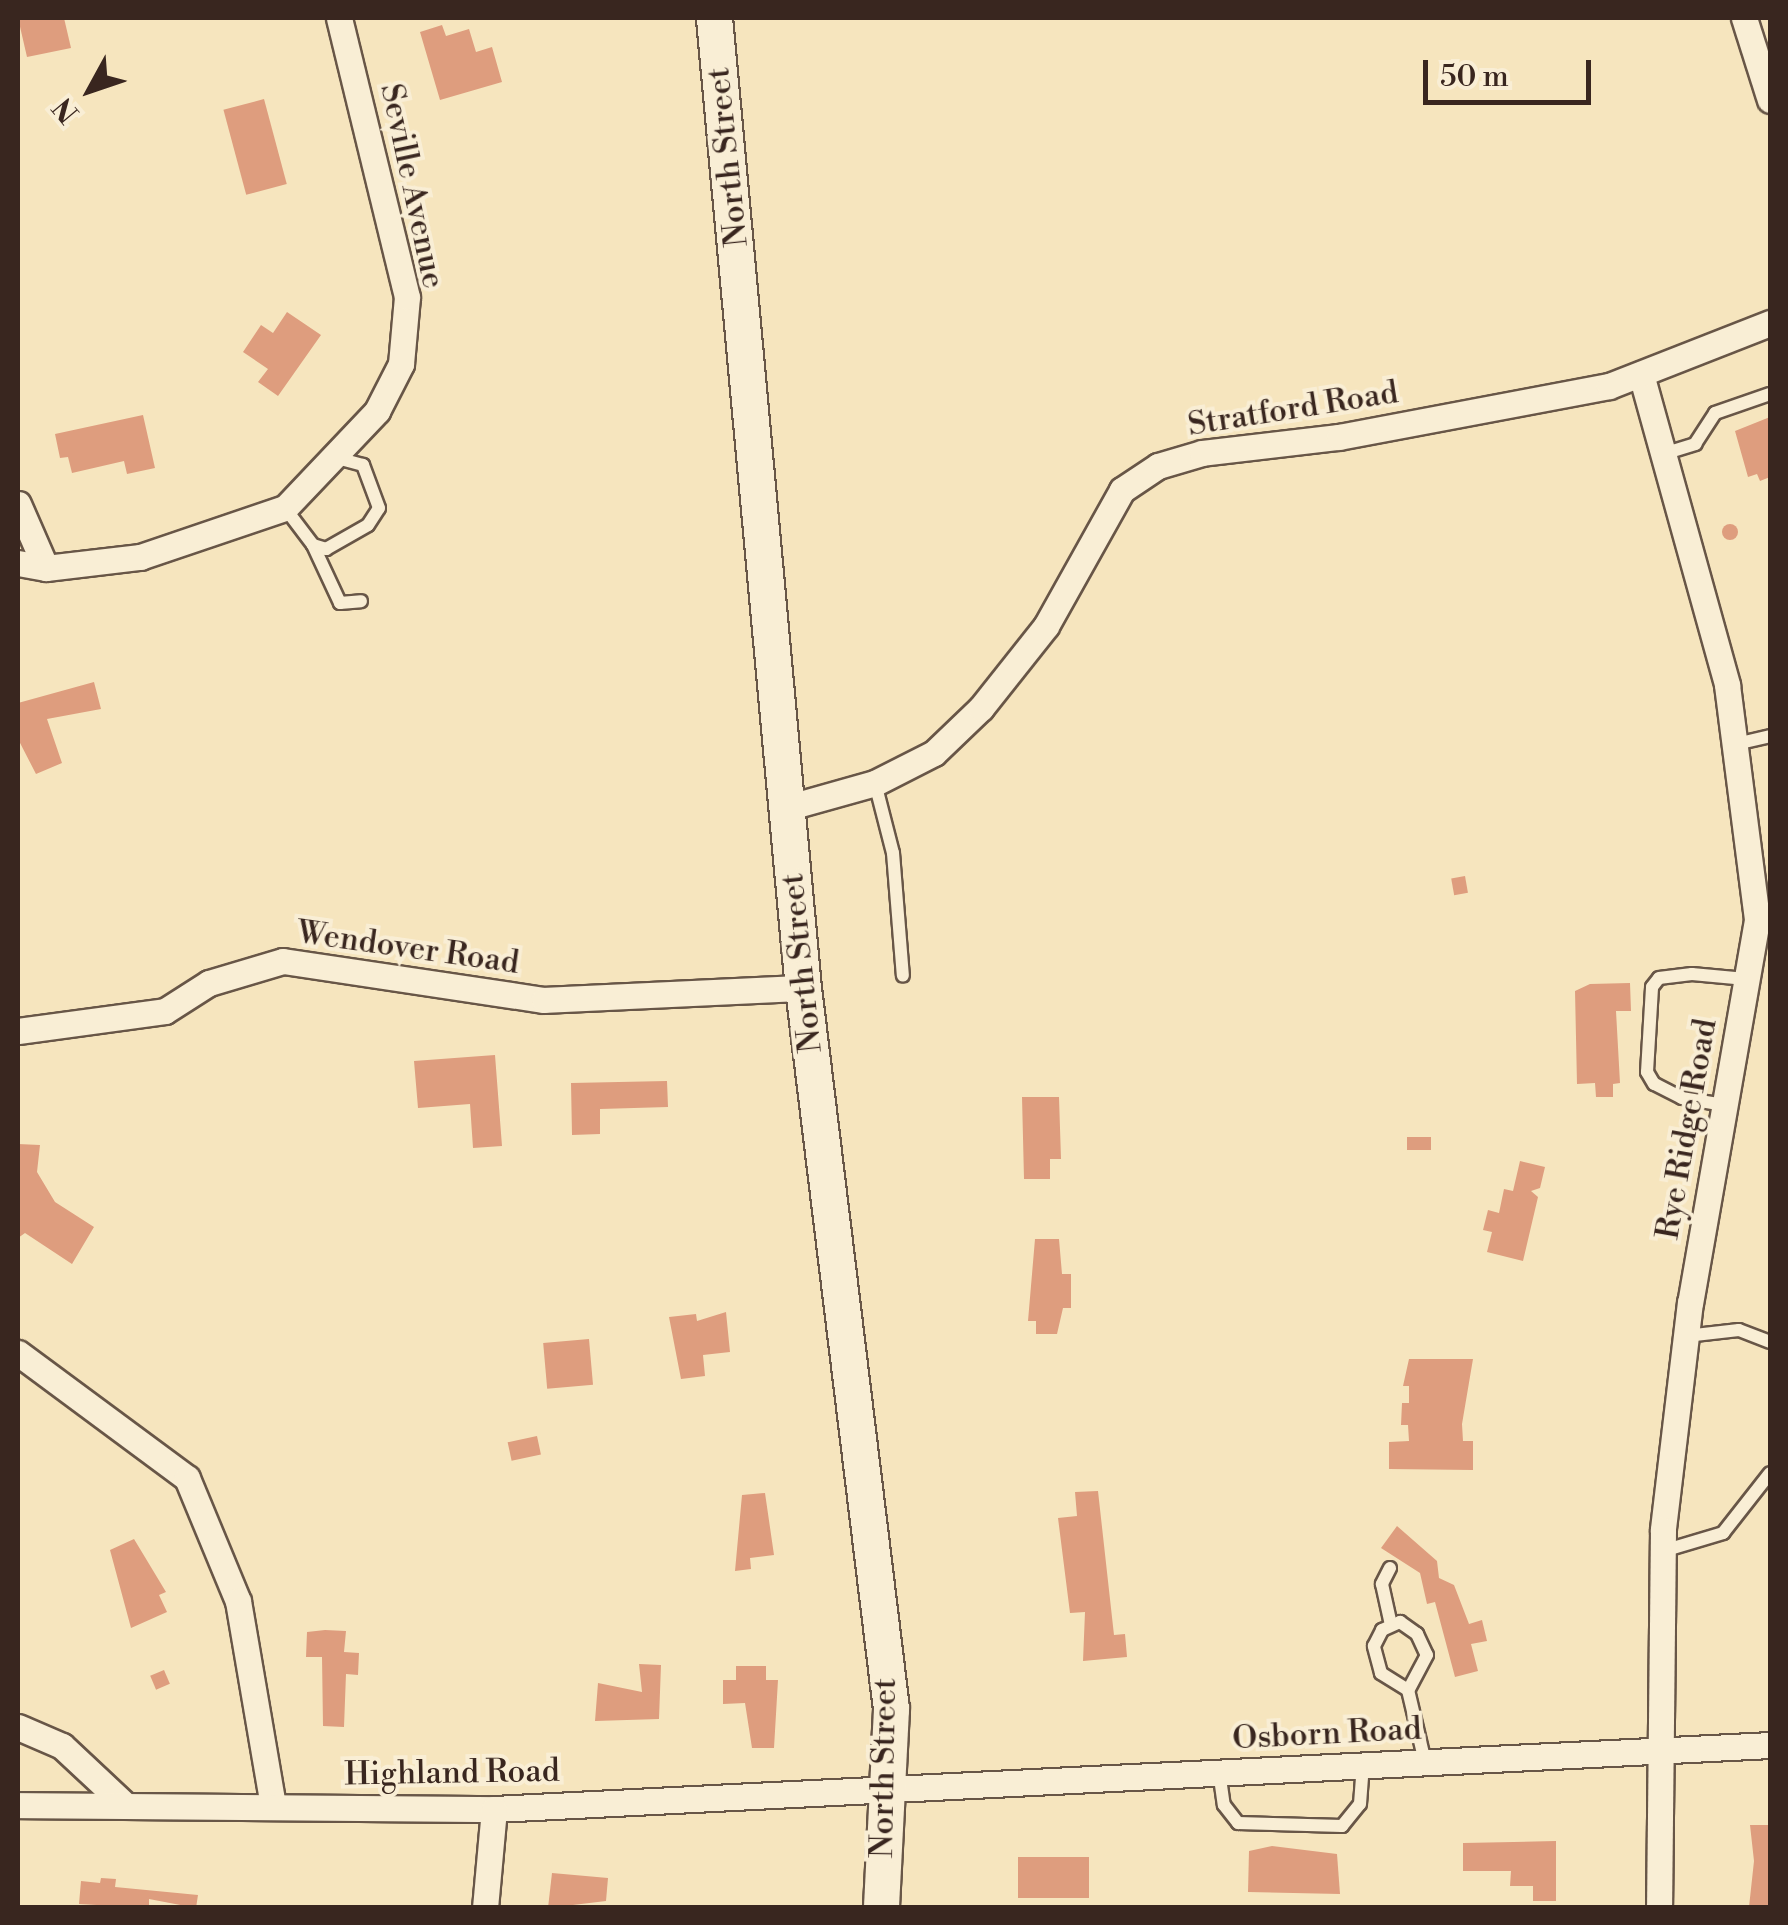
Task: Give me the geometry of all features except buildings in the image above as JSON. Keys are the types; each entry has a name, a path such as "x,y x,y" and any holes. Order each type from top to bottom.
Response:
{"main road":[{"name":"North Street","path":"714,18 803,988 891,1709 881,1908"}],"street":[{"name":"Seville Avenue","path":"285,508 337,458 377,411 401,364 407,297 339,18"},
{"path":"1744,18 1770,100"},
{"name":"Stratford Road","path":"786,808 875,783 934,753 981,708 1046,626 1122,490 1158,466 1202,452 1380,429 1641,374 1770,323"},
{"name":"Rye Ridge Road","path":"1641,374 1727,686 1761,866 1756,920 1686,1336 1663,1551 1659,1908"},
{"path":"18,504 46,568"},
{"path":"18,563 46,568 140,557 285,508"},
{"name":"Wendover Road","path":"18,1031 166,1012 209,983 283,960 544,1000 803,988"},
{"path":"18,1354 187,1478 238,1601 272,1806"},
{"path":"18,1727 62,1746 123,1804"},
{"name":"Osborn Road","path":"888,1786 1770,1745"},
{"name":"Highland Road","path":"18,1805 494,1808 888,1786"},
{"path":"485,1908 494,1808"}],"lane":[{"path":"1663,454 1695,444 1715,413 1770,394"},
{"path":"314,545 326,550 368,525 379,508 362,465 337,458"},
{"path":"285,508 314,545 340,603 361,602"},
{"path":"1736,744 1770,736"},
{"path":"875,783 893,853 903,976"},
{"path":"1724,1104 1666,1093 1654,1084 1647,1072 1652,987 1659,978 1692,974 1746,979"},
{"path":"1686,1336 1739,1330 1770,1342"},
{"path":"1663,1551 1723,1532 1770,1473"},
{"path":"1390,1568 1382,1584 1391,1625"},
{"path":"1408,1690 1381,1673 1376,1662 1377,1637 1391,1625 1410,1626 1427,1655 1408,1690 1424,1762"},
{"path":"1220,1771 1224,1805 1238,1824 1342,1826 1360,1804 1363,1764"}]}
